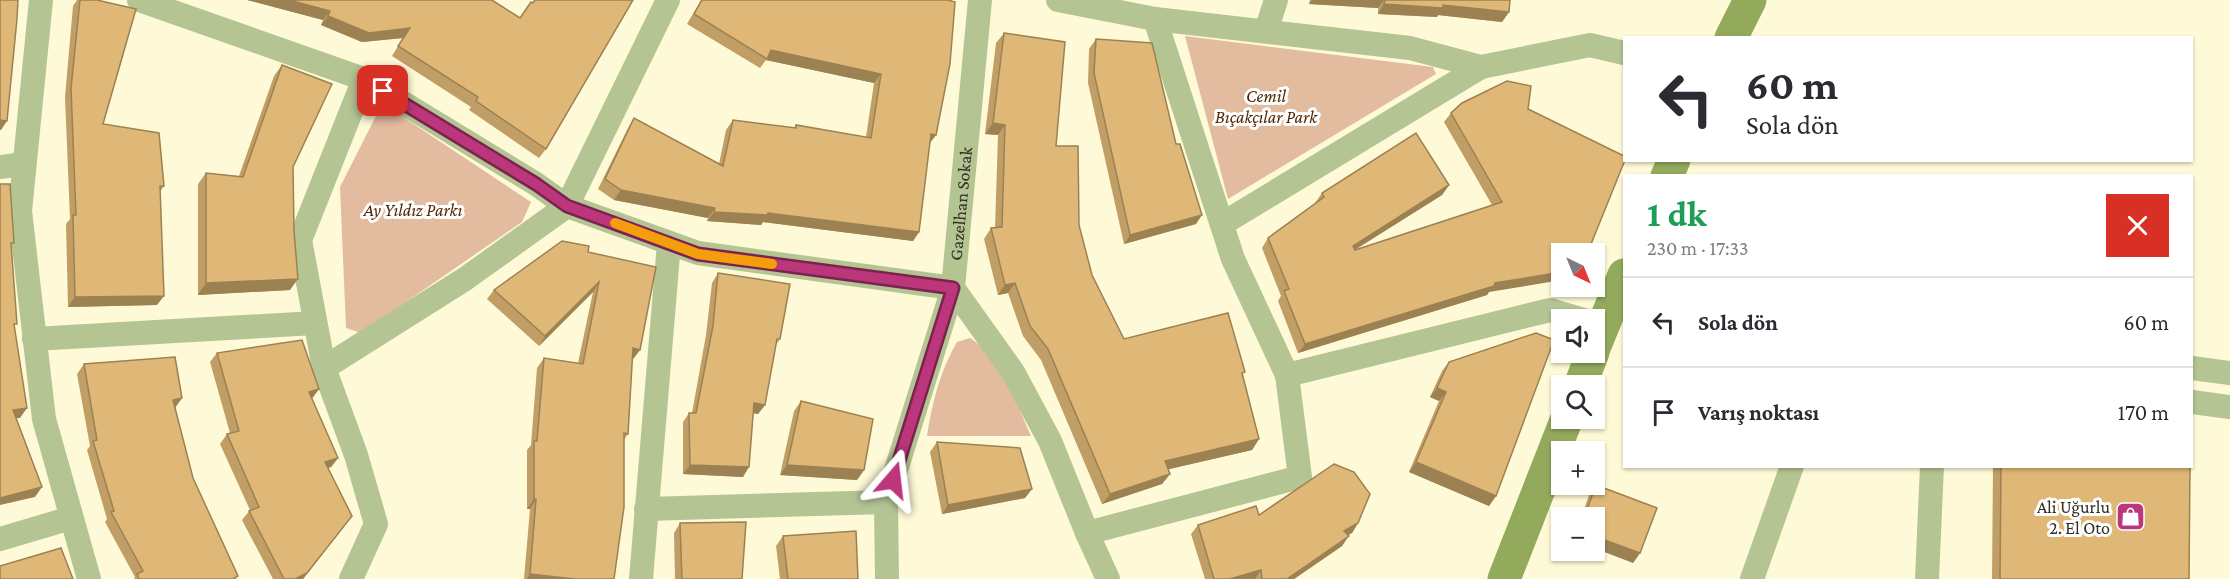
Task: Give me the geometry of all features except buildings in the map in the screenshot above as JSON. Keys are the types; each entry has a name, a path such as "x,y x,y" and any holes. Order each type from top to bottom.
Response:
{"main road":[{"path":"1732,36 1750,0"},
{"path":"1605,319 1623,277"},
{"path":"1504,579 1563,429"}],"street":[{"path":"40,0 20,212 44,419 88,579"},
{"path":"139,0 364,79 536,184 567,206 698,254 953,288 1013,372 1050,441 1107,579"},
{"path":"324,368 465,279 567,206 668,0"},
{"name":"Gazelhan Sokak","path":"887,579 886,502 953,288 980,0"},
{"path":"1058,0 1155,19 1410,48 1480,67"},
{"path":"1266,31 1276,0"},
{"path":"1088,533 1300,477 1287,375 1233,259 1155,19"},
{"path":"1222,224 1480,67 1590,45 1623,53"},
{"path":"351,579 376,524 356,455 324,368 300,240 364,79"},
{"path":"0,167 24,164"},
{"path":"641,579 669,243"},
{"path":"1287,375 1551,310"},
{"path":"34,339 315,323"},
{"path":"2193,368 2230,373"},
{"path":"2193,402 2230,407"},
{"path":"1752,579 1791,468"},
{"path":"1928,579 1932,468"},
{"path":"646,509 886,502"},
{"path":"0,539 71,518"}],"green space":[{"name":"Cemil Bıçakçılar Park","path":"1185,36 1433,67 1436,74 1228,199"},
{"name":"Ay Yıldız Parkı","path":"388,107 531,202 522,222 361,333 346,328 340,187 380,108"},
{"path":"970,338 982,347 1000,369 1031,436 927,436 934,399 946,364 957,342"}],"slow traffic":[{"path":"615,223 698,254 772,264"}],"place":[{"name":"Ali Uğurlu 2. El Oto","path":"2131,517"}],"route":[{"path":"383,91 536,184 567,206 698,254 953,288 893,480"}]}
